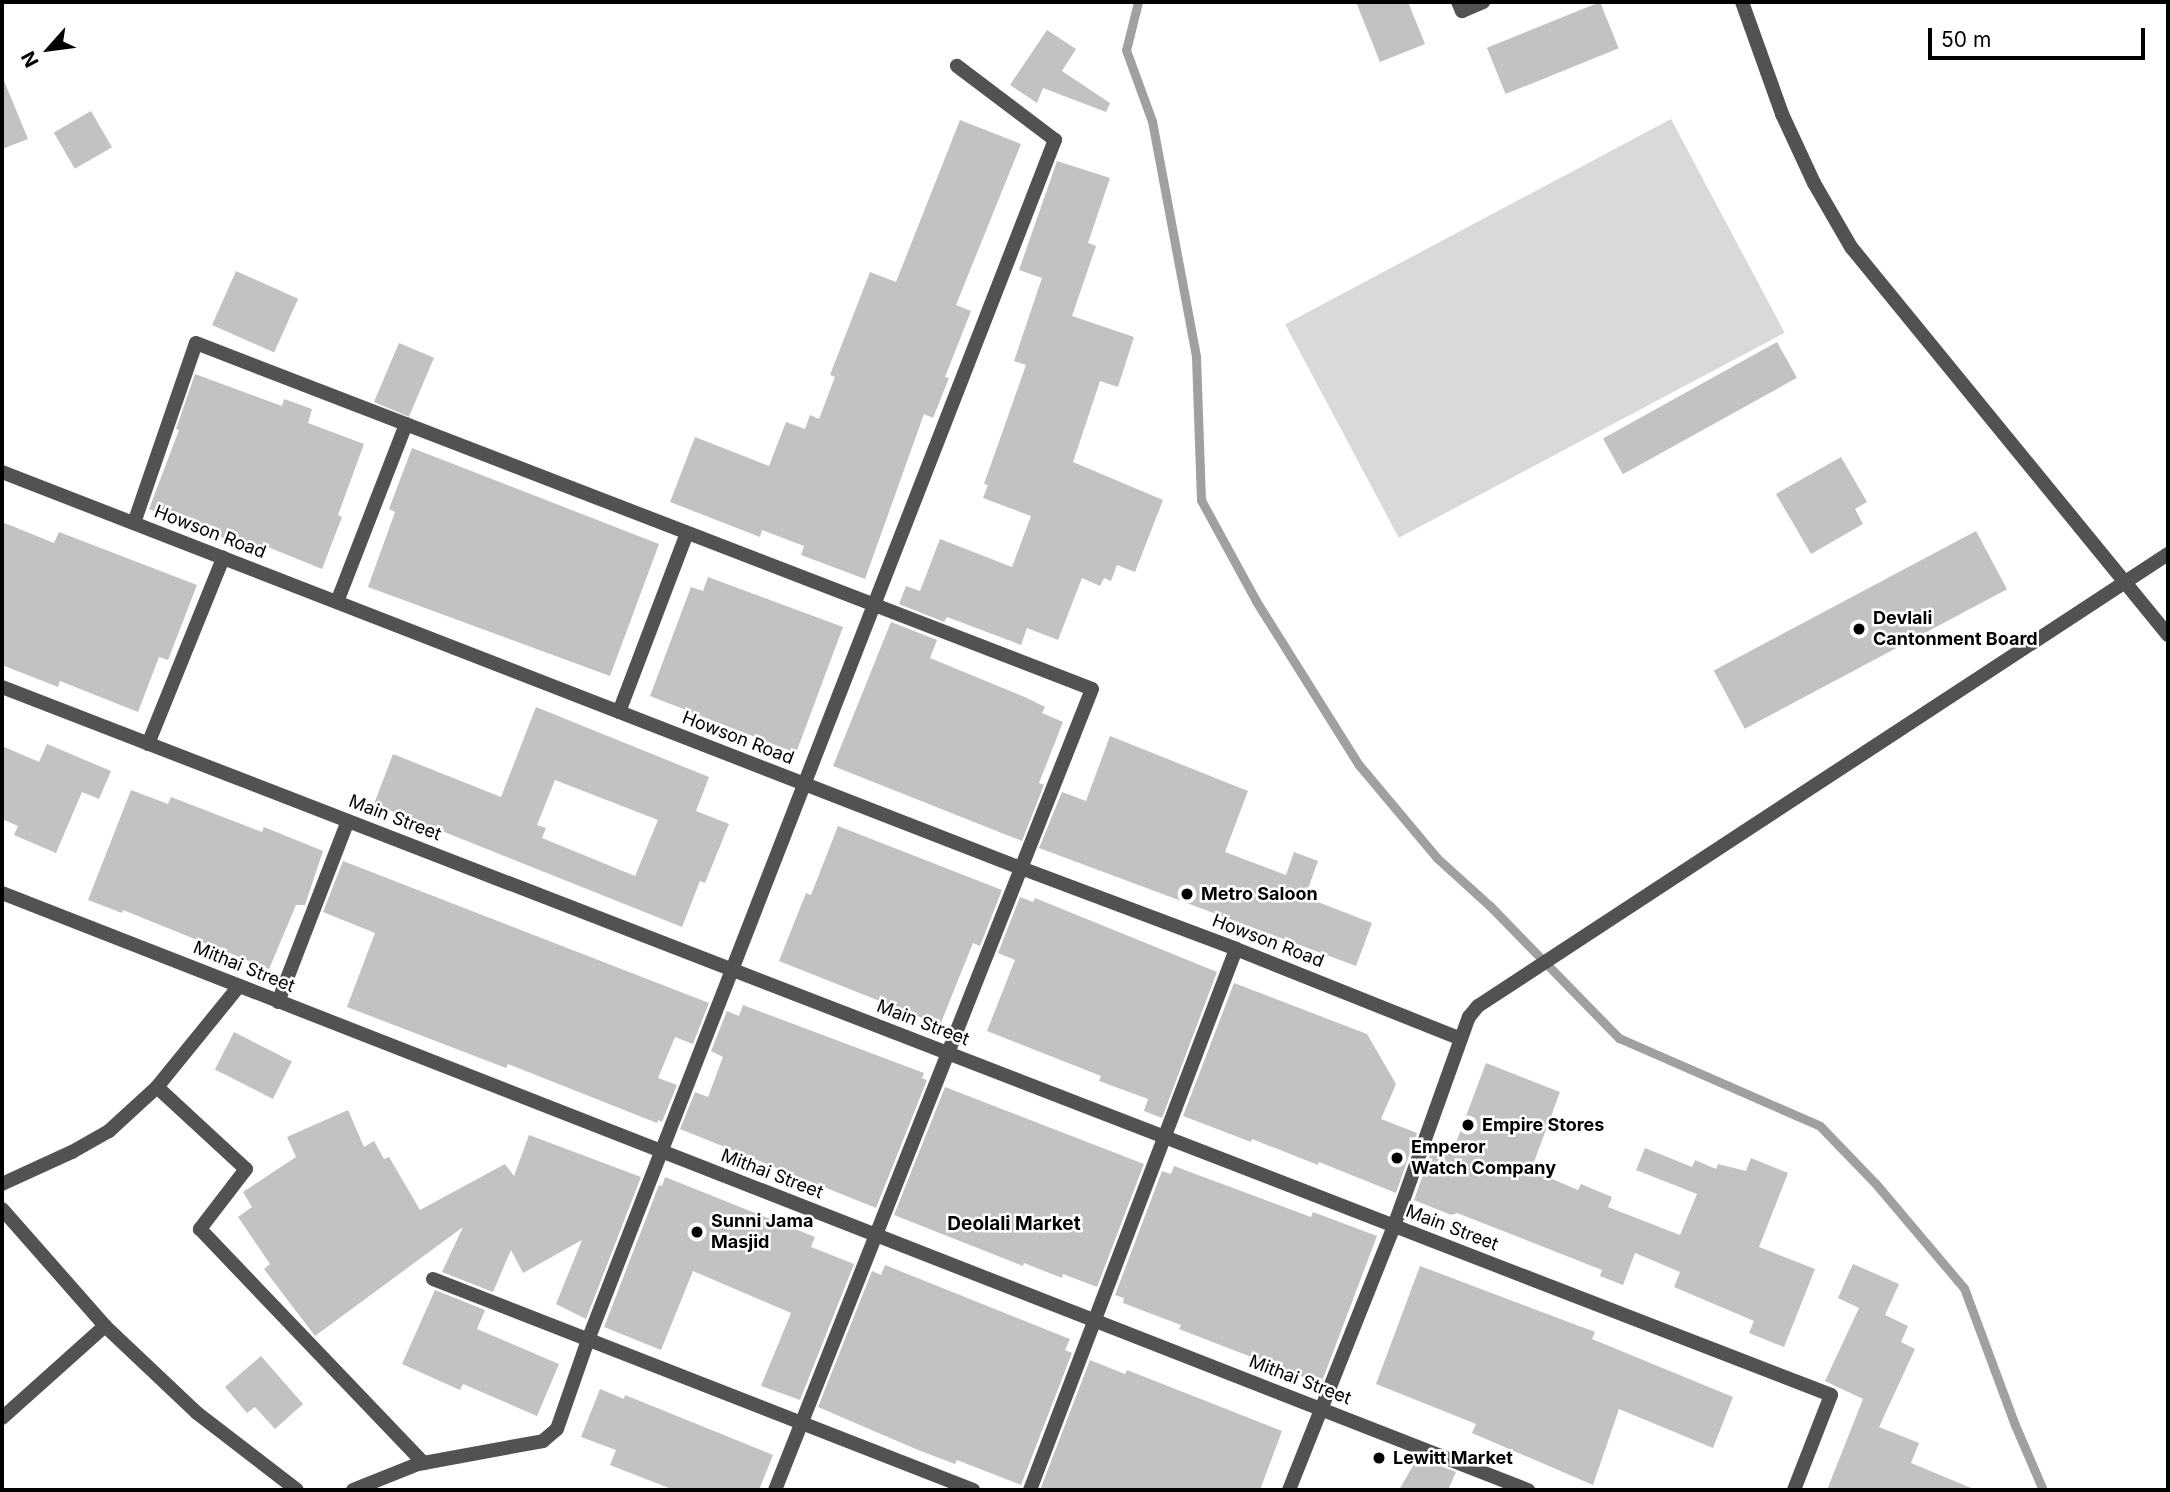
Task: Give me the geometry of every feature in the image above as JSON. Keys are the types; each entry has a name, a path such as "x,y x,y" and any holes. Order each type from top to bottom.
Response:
{"street":[{"path":"1458,2 1462,11 1483,2"},
{"path":"1742,2 1782,114 1814,183 1850,247 2168,635"},
{"path":"353,1490 424,1463 543,1441 557,1429 588,1340 1055,140 957,66"},
{"path":"134,523 196,343 1092,689 775,1490"},
{"path":"337,602 406,424"},
{"name":"Howson Road","path":"2,472 1021,868 1236,948 1461,1039"},
{"path":"619,712 687,533"},
{"path":"1289,1490 1394,1226 1469,1017 1478,1006 2168,554"},
{"path":"148,744 223,558"},
{"name":"Main Street","path":"2,687 1831,1395 1794,1490"},
{"path":"278,1002 348,821"},
{"name":"Mithai Street","path":"2,893 1528,1490"},
{"path":"1030,1490 1236,948"},
{"path":"2,1184 72,1152 109,1131 157,1087 239,986"},
{"path":"157,1087 246,1169 200,1228 424,1463"},
{"path":"2,1209 105,1326 197,1413 297,1490"},
{"path":"433,1279 973,1490"},
{"path":"2,1418 105,1326"}],"shaded area":[{"path":"1671,119 1785,333 1399,538 1285,324"}],"building":[{"path":"1356,2 1408,2 1425,44 1380,62"},
{"path":"1600,2 1619,48 1506,94 1487,48"},
{"path":"1047,30 1076,49 1062,71 1110,103 1106,112 1043,88 1037,103 1010,85"},
{"path":"2,76 28,139 2,149"},
{"path":"91,111 112,147 75,169 54,132"},
{"path":"960,120 1021,144 956,305 971,311 945,377 949,378 933,418 924,414 865,579 801,555 804,546 762,530 760,537 670,502 695,437 769,466 786,422 805,429 810,415 819,419 835,377 830,375 870,272 896,282"},
{"path":"1057,161 1110,178 1088,243 1096,246 1072,316 1134,337 1118,387 1100,381 1073,462 1163,500 1135,572 1117,565 1111,581 1104,578 1100,586 1082,578 1058,640 1027,628 1021,645 947,617 944,622 899,604 906,586 920,591 940,539 1012,567 1031,516 983,498 988,485 984,484 1026,365 1014,361 1042,278 1019,270"},
{"path":"236,271 298,299 274,353 212,325"},
{"path":"1777,342 1797,378 1623,474 1603,438"},
{"path":"399,343 434,358 409,417 374,402"},
{"path":"195,374 282,406 284,399 312,409 308,423 364,444 338,515 342,517 322,569 268,547 265,554 149,509 179,430 176,429"},
{"path":"412,448 659,544 610,676 368,587 395,512 389,509"},
{"path":"1841,457 1867,502 1855,509 1863,524 1811,554 1776,494"},
{"path":"2,522 54,543 59,532 197,585 168,660 159,657 138,712 60,681 58,687 2,665"},
{"name":"Devlali Cantonment Board","path":"1976,531 2007,589 1745,729 1714,670"},
{"path":"708,577 843,627 796,753 650,696 691,587 703,591"},
{"path":"891,622 937,640 930,658 1027,698 1045,707 1042,713 1063,722 1039,783 1044,785 1022,841 833,766"},
{"path":"536,707 709,777 696,811 729,824 705,883 700,881 682,927 374,804 393,754 501,797","holes":["555,780 658,820 635,876 542,838 546,828 537,825"]},
{"path":"1110,736 1248,791 1225,852 1286,875 1294,852 1318,861 1305,897 1372,923 1356,966 1039,848 1062,792 1086,801"},
{"path":"47,744 111,771 99,799 82,792 56,853 14,835 18,826 2,819 2,746 39,762"},
{"path":"131,790 168,804 171,797 262,832 264,827 323,851 305,905 296,905 269,969 123,910 122,913 88,900"},
{"path":"838,826 1002,890 980,946 973,943 940,1025 779,961 806,893 811,895"},
{"path":"343,861 709,1003 693,1044 675,1037 658,1078 677,1085 662,1122 658,1120 657,1123 508,1064 506,1068 347,1007 375,933 323,912"},
{"path":"1020,897 1033,902 1035,898 1217,972 1162,1118 1144,1111 1148,1099 1099,1081 1101,1076 987,1031 1015,960 998,953"},
{"path":"1234,983 1367,1034 1396,1084 1381,1119 1417,1133 1396,1193 1319,1162 1318,1165 1183,1116"},
{"path":"743,1005 924,1073 922,1078 927,1080 876,1208 680,1129 695,1092 708,1097 723,1057 711,1051 727,1011 739,1016"},
{"path":"234,1032 292,1062 273,1099 215,1069"},
{"path":"1486,1063 1560,1092 1531,1170 1578,1190 1581,1184 1612,1197 1608,1207 1680,1235 1697,1194 1636,1170 1645,1148 1692,1167 1695,1160 1716,1169 1718,1164 1746,1171 1751,1158 1788,1173 1759,1247 1815,1269 1784,1347 1749,1333 1754,1321 1674,1287 1680,1272 1635,1253 1623,1285 1600,1276 1602,1270 1457,1213 1451,1215 1414,1200 1435,1141 1454,1148"},
{"path":"945,1087 1144,1164 1097,1287 1063,1274 1062,1278 1024,1263 1023,1266 894,1215"},
{"path":"348,1110 364,1147 374,1141 384,1159 389,1157 420,1210 505,1164 514,1176 529,1135 641,1177 586,1319 556,1304 582,1240 523,1273 511,1250 493,1292 442,1272 463,1227 315,1336 264,1269 270,1264 238,1217 252,1207 243,1192 296,1157 287,1137"},
{"path":"1174,1166 1311,1217 1313,1212 1377,1236 1321,1384 1179,1329 1181,1325 1123,1303 1124,1298 1115,1295 1162,1171 1171,1174"},
{"path":"665,1177 815,1237 811,1247 854,1264 800,1400 761,1386 791,1313 693,1271 661,1350 604,1327 659,1185 662,1186"},
{"path":"1853,1264 1899,1284 1885,1315 1908,1326 1901,1342 1915,1349 1879,1427 1919,1443 1911,1463 1976,1490 1827,1490 1863,1399 1825,1381 1859,1308 1838,1298"},
{"path":"885,1265 1070,1339 1065,1350 1072,1353 1021,1485 957,1460 955,1464 918,1450 818,1407 872,1271 881,1275"},
{"path":"1420,1266 1595,1332 1592,1339 1733,1397 1713,1448 1619,1409 1593,1485 1472,1433 1476,1424 1376,1384"},
{"path":"435,1290 485,1310 477,1329 559,1364 537,1416 463,1384 460,1390 402,1364"},
{"path":"261,1356 303,1404 275,1429 255,1407 247,1413 225,1387"},
{"path":"1090,1360 1125,1374 1127,1370 1282,1431 1260,1490 1040,1490"},
{"path":"600,1389 624,1399 625,1395 773,1455 759,1490 674,1490 610,1465 616,1450 581,1437"},
{"path":"1418,1457 1456,1472 1448,1490 1399,1490"}],"waterway":[{"path":"1138,2 1126,50 1152,121 1196,357 1201,500 1256,601 1359,765 1437,858 1490,906 1619,1038 1820,1126 1876,1184 1964,1288 2015,1425 2043,1490"}],"place":[{"name":"Devlali Cantonment Board","path":"1859,629"},
{"name":"Metro Saloon","path":"1187,894"},
{"name":"Empire Stores","path":"1468,1125"},
{"name":"Emperor Watch Company","path":"1397,1158"},
{"name":"Sunni Jama Masjid","path":"697,1232"},
{"name":"Lewitt Market","path":"1379,1458"}],"district":[{"name":"Deolali Market","path":"1014,1224"}]}
